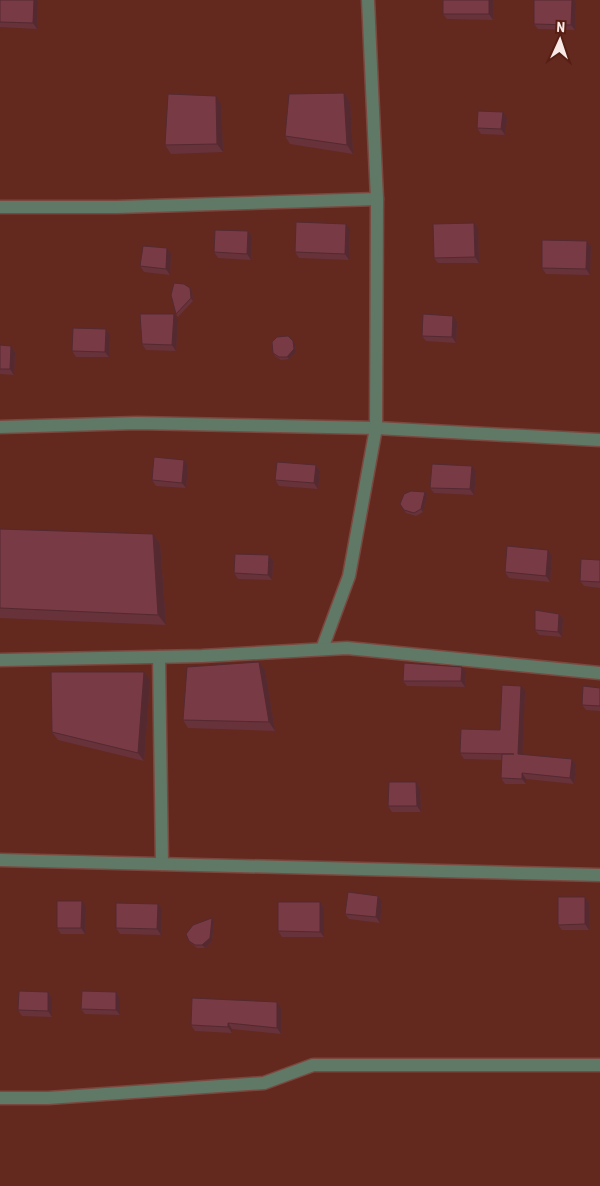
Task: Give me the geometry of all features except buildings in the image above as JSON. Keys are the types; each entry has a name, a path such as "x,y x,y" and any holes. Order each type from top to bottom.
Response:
{"street":[{"path":"322,649 350,576 376,428 377,199 368,0"},
{"path":"0,207 117,207 377,199"},
{"path":"0,427 137,423 376,428 600,440"},
{"path":"0,660 202,656 347,648 600,673"},
{"path":"159,657 162,864"},
{"path":"0,860 600,875"},
{"path":"0,1098 48,1098 264,1082 313,1065 600,1065"}]}
